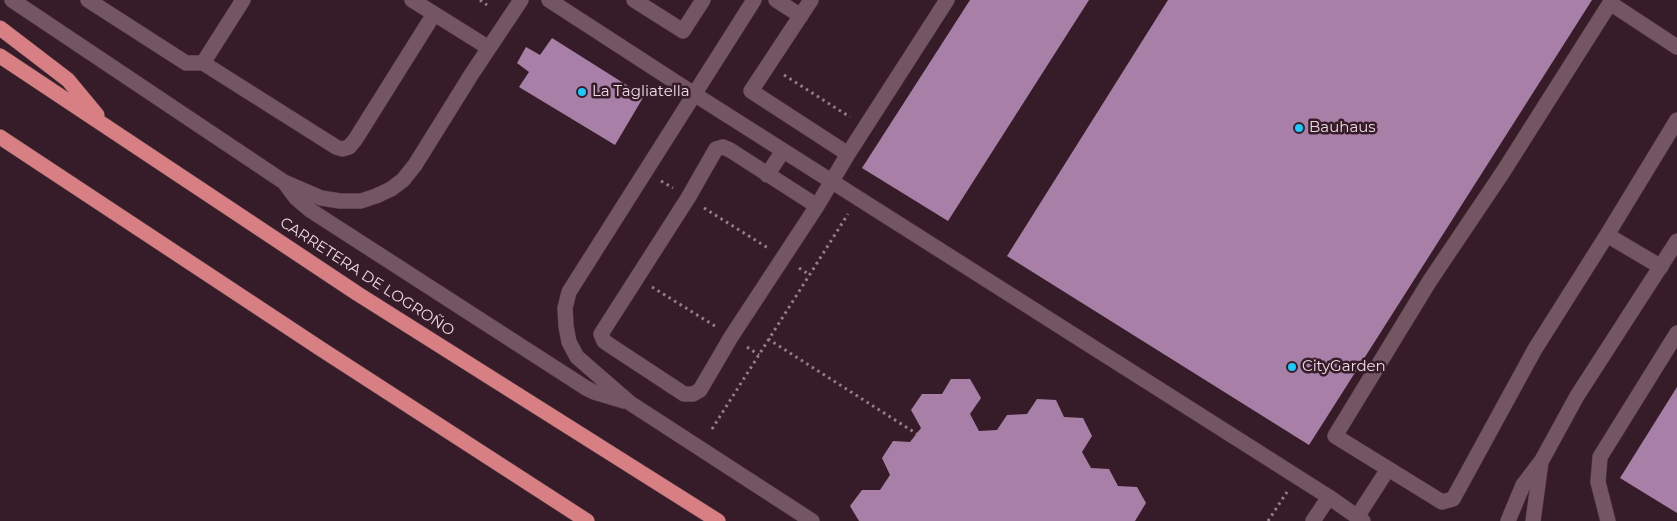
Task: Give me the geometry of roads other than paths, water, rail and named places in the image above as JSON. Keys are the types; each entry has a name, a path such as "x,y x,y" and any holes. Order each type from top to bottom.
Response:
{"highway":[{"path":"0,28 68,80 108,128"},
{"name":"CARRETERA DE LOGROÑO","path":"0,56 358,294 718,521"},
{"path":"0,137 321,349 587,521"}],"street":[{"path":"12,0 284,182 321,198 340,201 361,200 392,189 403,180 415,165 521,0"},
{"path":"88,0 186,64 203,63 342,149 349,147 355,140 434,14"},
{"path":"203,63 243,0"},
{"path":"412,0 489,48"},
{"path":"549,0 831,182 1329,497 1360,519 1388,469"},
{"path":"634,0 683,31 703,0"},
{"path":"754,0 577,278 569,292 565,308 566,326 569,342 577,357 630,403 812,521"},
{"path":"776,0 801,16"},
{"path":"811,0 752,91 848,154"},
{"path":"816,206 730,150 723,147 716,149 688,198 601,334 604,341 684,394 693,394 700,390 731,337 783,258 947,0"},
{"path":"1677,47 1611,2 1503,172 1429,282 1335,436 1442,502 1453,499 1535,348 1677,120"},
{"path":"767,175 783,151"},
{"path":"284,182 296,198 310,210 586,388 630,403"},
{"path":"1607,235 1661,268"},
{"path":"1508,521 1523,485 1542,460 1577,396 1677,241"},
{"path":"1608,521 1598,482 1600,457 1677,333"},
{"path":"1533,521 1542,460"},
{"path":"1313,521 1329,497"}],"place":[{"name":"La Tagliatella","path":"582,92"},
{"name":"Bauhaus","path":"1299,128"},
{"name":"CityGarden","path":"1292,367"}]}
